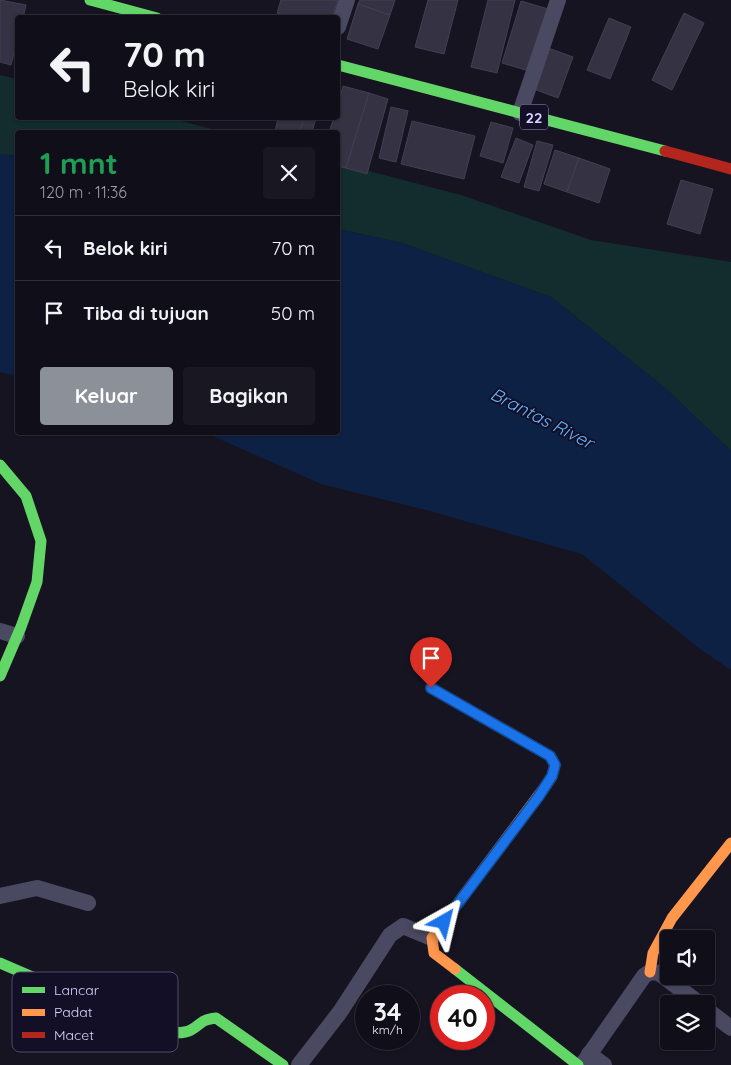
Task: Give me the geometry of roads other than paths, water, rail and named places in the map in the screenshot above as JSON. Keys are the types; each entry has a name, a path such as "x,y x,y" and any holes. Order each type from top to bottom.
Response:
{"main road":[{"path":"90,0 146,15"},
{"name":"22","path":"340,66 731,169"},
{"path":"0,465 26,496 41,541 37,582 0,676"},
{"path":"431,688 550,756 555,765 552,776 539,796 432,938 434,953 583,1061"},
{"path":"650,972 653,953 672,918 731,843"},
{"path":"0,963 21,972"},
{"path":"178,1032 190,1030 202,1020 216,1018 283,1065"}],"street":[{"path":"340,21 347,0"},
{"path":"520,113 558,0"},
{"path":"0,631 17,636"},
{"path":"0,896 37,888 88,903"},
{"path":"299,1065 340,1012 390,935 403,926 432,938"},
{"path":"604,1065 583,1061 644,976 650,972 659,973 688,995"},
{"path":"715,1016 731,1028"}],"water":[{"path":"0,154 15,156 15,376 0,372"},
{"name":"Brantas River","path":"340,229 402,243 551,297 665,388 731,451 731,670 700,649 582,554 426,510 321,484 211,435 340,435"}]}
